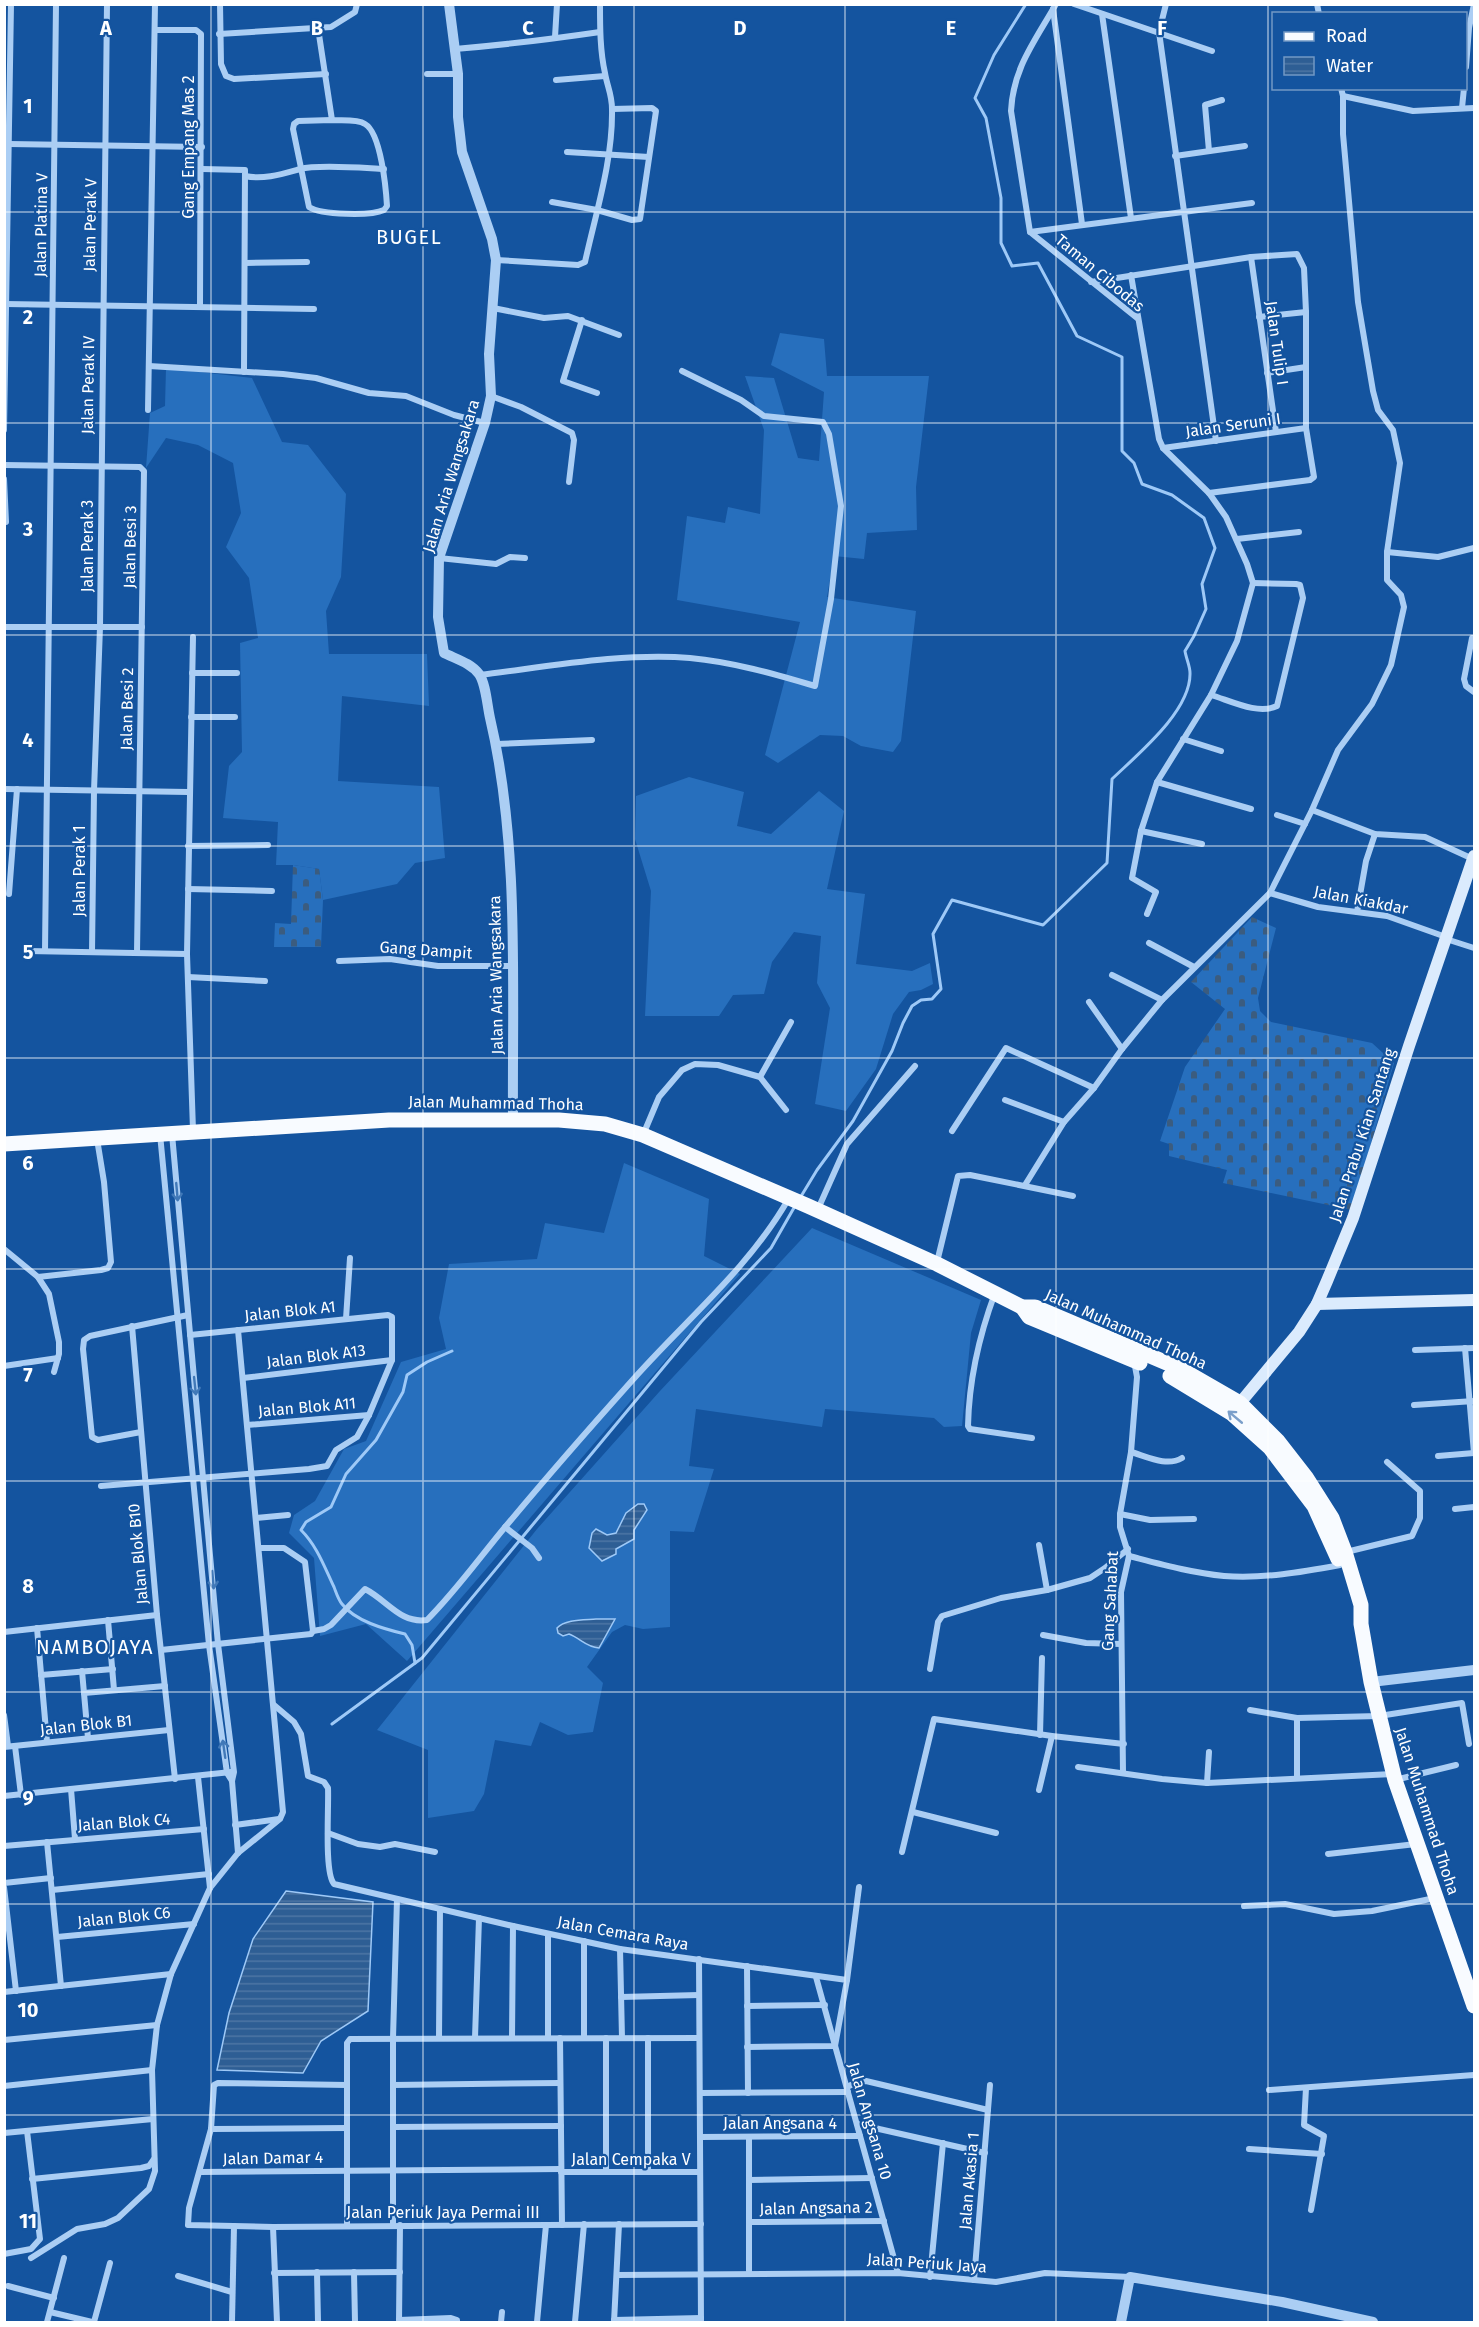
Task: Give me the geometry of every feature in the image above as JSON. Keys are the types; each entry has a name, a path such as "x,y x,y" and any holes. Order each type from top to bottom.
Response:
{"main road":[{"name":"Jalan Prabu Kian Santang","path":"1240,1403 1299,1332 1317,1304 1353,1218 1472,875 1474,858"},
{"name":"Jalan Muhammad Thoha","path":"4,1144 389,1120 513,1119 605,1124 643,1135 816,1209 937,1264 1022,1307 1035,1307 1240,1403 1274,1445 1314,1506 1343,1558 1353,1613 1361,1624 1371,1682 1394,1777 1474,2006"},
{"path":"1317,1304 1474,1300"},
{"name":"Jalan Muhammad Thoha","path":"1022,1307 1029,1317 1134,1360 1179,1374 1274,1445"}],"street":[{"path":"4,430 9,144 7,77 11,4"},
{"name":"Jalan Platina V","path":"45,951 56,4"},
{"name":"Jalan Perak V","path":"103,306 106,4"},
{"path":"148,410 155,4"},
{"path":"220,4 220,64 226,76 230,78 326,74"},
{"path":"219,34 331,27 354,12 357,4"},
{"name":"Jalan Aria Wangsakara","path":"449,4 458,74 458,117 462,152 492,239 496,260 489,354 491,396 485,423 439,558 438,617 444,653 470,665 480,675 496,744 508,834 513,1119"},
{"path":"555,37 557,4"},
{"path":"496,260 578,265 584,263 609,155 612,109 610,83 605,76 600,32 600,4"},
{"path":"1074,4 1212,51"},
{"path":"1166,4 1159,32 1216,441"},
{"path":"1467,48 1468,28 1473,17 1474,4"},
{"path":"1054,7 1082,224"},
{"path":"1054,7 1022,64 1014,83 1012,97 1011,111 1030,232 1252,203"},
{"path":"1102,14 1131,218"},
{"path":"318,28 332,120"},
{"name":"Gang Empang Mas 2","path":"155,30 196,30 201,34 201,307"},
{"path":"455,49 516,44 600,32"},
{"path":"427,74 458,74"},
{"path":"556,80 605,76"},
{"path":"1462,108 1464,90"},
{"path":"1025,1185 1064,1122 1094,1088 1162,1000 1270,893 1312,810 1338,750 1372,704 1391,665 1404,607 1401,595 1387,580 1387,552 1400,463 1393,430 1378,410 1373,391 1358,302 1343,134 1342,92 1413,111 1474,108"},
{"path":"1209,151 1204,105 1222,100"},
{"path":"552,202 597,210 632,220 640,219 656,111 652,108 612,109"},
{"path":"332,120 362,123 368,126 384,169 387,206 380,212 369,214 313,210 307,202 292,129 298,121 332,120"},
{"path":"9,144 202,147"},
{"path":"1175,156 1245,146"},
{"path":"567,152 649,157"},
{"path":"245,176 262,177 300,169 334,167 384,169"},
{"path":"202,169 244,170 244,372"},
{"name":"Taman Cibodas","path":"1030,232 1138,318 1159,439 1163,448"},
{"path":"1091,282 1191,266 1297,254 1304,268 1306,428 1314,477 1310,480 1209,493"},
{"name":"Jalan Tulip I","path":"1251,258 1276,432"},
{"path":"245,263 307,262"},
{"path":"1131,275 1138,318"},
{"path":"5,304 314,309"},
{"name":"Jalan Perak IV","path":"101,465 103,306"},
{"path":"493,308 544,318 568,316 619,335"},
{"path":"1259,317 1306,312"},
{"path":"582,320 563,381 597,393"},
{"path":"149,366 316,378 369,393 406,396 454,415 485,423"},
{"path":"1267,373 1306,367"},
{"path":"480,675 633,658 690,658 761,670 815,686 831,599 841,506 829,434 824,422 764,416 741,400 682,371"},
{"path":"491,396 542,416 572,433 574,440 569,482"},
{"name":"Jalan Seruni I","path":"1163,448 1306,428"},
{"path":"1147,914 1156,892 1132,878 1141,831 1157,782 1211,695 1237,641 1253,583 1226,516 1209,493 1163,448"},
{"path":"4,465 101,465"},
{"name":"Jalan Besi 3","path":"101,465 143,469 142,627"},
{"name":"Jalan Perak 3","path":"94,790 100,627 101,465"},
{"path":"4,479 6,522"},
{"path":"1237,539 1299,532"},
{"path":"1387,552 1438,557 1474,548"},
{"path":"439,558 496,564 510,556 525,558"},
{"path":"1211,695 1268,711 1277,706 1303,598 1302,590 1300,585 1296,584 1253,583"},
{"path":"4,627 142,627"},
{"name":"Jalan Besi 2","path":"137,953 142,627"},
{"path":"193,637 187,954 193,1131"},
{"path":"1472,638 1464,679 1466,686 1474,692"},
{"path":"192,673 237,673"},
{"path":"190,717 235,717"},
{"path":"1183,739 1221,751"},
{"path":"496,744 592,740"},
{"path":"1157,782 1251,809"},
{"path":"4,789 189,792"},
{"path":"9,894 17,789"},
{"name":"Jalan Perak 1","path":"92,952 94,790"},
{"path":"1312,810 1375,834 1425,837 1474,858"},
{"path":"1277,815 1305,824"},
{"path":"1141,831 1202,844"},
{"path":"1357,912 1366,861 1375,834"},
{"path":"188,846 268,845"},
{"path":"188,889 272,891"},
{"name":"Jalan Kiakdar","path":"1270,893 1318,907 1387,916 1474,948"},
{"path":"1149,943 1194,967"},
{"path":"28,951 187,954"},
{"name":"Gang Dampit","path":"339,961 390,959 438,966 512,966"},
{"path":"1112,975 1162,1000"},
{"path":"188,977 265,981"},
{"path":"1089,1002 1122,1049"},
{"path":"760,1077 791,1022"},
{"path":"952,1131 1006,1048 1094,1088"},
{"path":"643,1135 659,1097 682,1070 695,1064 718,1065 760,1077 786,1110"},
{"path":"816,1209 847,1144 915,1066"},
{"path":"1005,1100 1064,1122"},
{"path":"166,1134 188,1315 238,1853"},
{"path":"166,1134 177,1316 209,1645 231,1772"},
{"path":"38,1277 101,1270 108,1268 111,1262 104,1182 96,1138"},
{"path":"937,1264 958,1176 970,1175 1073,1196"},
{"path":"161,1650 311,1634 313,1631 331,1625 365,1589 405,1618 416,1622 427,1620 639,1372 686,1326 748,1258 772,1229 792,1199"},
{"path":"4,1249 38,1277 51,1299 58,1342 58,1358 54,1372"},
{"path":"346,1319 350,1258"},
{"path":"995,1293 973,1370 968,1426 969,1429 1032,1438"},
{"path":"141,1432 98,1440 92,1437 83,1350 84,1340 90,1336 188,1315"},
{"name":"Jalan Blok A1","path":"190,1335 383,1315 392,1317 393,1360"},
{"name":"Jalan Blok B10","path":"132,1326 157,1615 175,1779"},
{"path":"31,2258 77,2229 105,2224 118,2218 149,2189 155,2171 152,2070 156,2025 171,1974 210,1888 238,1853 280,1819 284,1809 238,1330"},
{"path":"1438,1456 1474,1453 1472,1402 1465,1348"},
{"path":"1415,1350 1474,1348"},
{"path":"4,1366 58,1358"},
{"path":"101,1486 327,1466 336,1450 357,1437 393,1360"},
{"name":"Jalan Blok A13","path":"243,1378 393,1360"},
{"name":"Gang Sahabat","path":"1123,1773 1121,1592 1128,1552 1120,1527 1120,1514 1131,1452 1137,1377 1134,1360"},
{"path":"1414,1405 1472,1402"},
{"name":"Jalan Blok A11","path":"247,1425 369,1415"},
{"path":"1131,1452 1166,1462 1175,1462 1182,1458"},
{"path":"930,1669 938,1622 942,1616 1002,1598 1047,1590 1090,1578 1128,1552 1178,1569 1225,1576 1275,1576 1412,1536 1420,1518 1420,1491 1387,1462"},
{"path":"1455,1509 1474,1507"},
{"path":"1120,1514 1150,1520 1194,1519"},
{"path":"256,1518 288,1515"},
{"path":"506,1527 538,1558"},
{"path":"1039,1545 1047,1590"},
{"path":"259,1548 284,1548 305,1562 313,1631"},
{"path":"4,1632 157,1615"},
{"path":"108,1620 114,1690"},
{"path":"37,1628 47,1742"},
{"path":"1043,1635 1086,1643 1121,1644"},
{"path":"1040,1735 1042,1658"},
{"path":"41,1675 113,1669"},
{"path":"1371,1682 1474,1670"},
{"path":"82,1671 88,1738"},
{"path":"84,1693 165,1686"},
{"path":"1250,1710 1297,1718 1379,1716 1462,1702 1469,1744"},
{"path":"274,1705 294,1722 301,1734 308,1776 324,1782 328,1788 328,1833 358,1844 380,1847 394,1844 435,1852"},
{"path":"4,1715 21,1795"},
{"path":"1297,1718 1297,1777"},
{"path":"902,1852 934,1719 1040,1735 1124,1744"},
{"name":"Jalan Blok B1","path":"9,1746 170,1730"},
{"path":"1039,1790 1052,1736"},
{"path":"1207,1783 1209,1752"},
{"path":"1078,1767 1207,1783 1297,1777 1394,1777 1456,1765"},
{"path":"4,1796 231,1772"},
{"path":"198,1777 210,1888"},
{"path":"71,1790 75,1839"},
{"path":"913,1812 996,1833"},
{"path":"235,1825 280,1819"},
{"name":"Jalan Blok C4","path":"4,1846 204,1829"},
{"name":"Jalan Cemara Raya","path":"328,1833 332,1882 340,1886 620,1949 847,1980"},
{"path":"47,1842 61,1986"},
{"path":"1328,1854 1417,1844"},
{"path":"52,1890 208,1874"},
{"path":"16,1991 4,1885 51,1878"},
{"path":"747,2047 835,2046 860,1887"},
{"path":"1244,1906 1285,1904 1334,1914 1372,1911 1436,1898"},
{"path":"397,1899 393,2038 393,2170 399,2272 399,2321 451,2318 457,2322"},
{"path":"439,2038 440,1909"},
{"path":"475,2038 479,1918"},
{"name":"Jalan Blok C6","path":"57,1937 194,1924"},
{"path":"512,2038 513,1926"},
{"path":"548,1934 548,2038"},
{"path":"584,1941 584,2038"},
{"path":"620,1949 622,2038"},
{"path":"619,2224 614,2321 701,2320 699,1959"},
{"path":"747,1966 748,2093"},
{"path":"4,1992 171,1974"},
{"name":"Jalan Angsana 10","path":"816,1977 898,2273"},
{"path":"621,1997 699,1995"},
{"path":"747,2006 825,2005"},
{"path":"4,2040 156,2025"},
{"path":"347,2226 348,2041 356,2038 699,2038"},
{"path":"560,2038 562,2225"},
{"path":"606,2038 606,2172"},
{"path":"648,2038 648,2172"},
{"path":"4,2086 152,2070"},
{"path":"1269,2090 1474,2075"},
{"path":"700,2093 847,2090 857,2082 866,2081 988,2110"},
{"path":"200,2172 211,2129 213,2090 218,2083 347,2085"},
{"path":"393,2085 560,2083"},
{"name":"Jalan Akasia 1","path":"974,2280 990,2085"},
{"path":"1306,2088 1304,2125 1324,2136 1311,2210"},
{"path":"4,2133 153,2119"},
{"path":"857,2124 985,2153"},
{"path":"393,2127 561,2126"},
{"path":"211,2129 347,2128"},
{"path":"4,2254 31,2249 40,2239 27,2132"},
{"name":"Jalan Angsana 4","path":"700,2138 860,2136"},
{"path":"748,2137 749,2274"},
{"path":"930,2277 943,2143"},
{"path":"1249,2149 1322,2154"},
{"path":"32,2179 141,2168 149,2166 154,2159"},
{"name":"Jalan Cempaka V","path":"393,2170 700,2172"},
{"name":"Jalan Damar 4","path":"200,2172 393,2170"},
{"name":"Jalan Periuk Jaya Permai III","path":"200,2172 187,2222 190,2227 701,2224"},
{"path":"749,2180 872,2178"},
{"name":"Jalan Angsana 2","path":"749,2222 884,2221"},
{"path":"576,2322 584,2224"},
{"path":"537,2322 546,2225"},
{"path":"232,2322 234,2226"},
{"path":"273,2227 277,2322"},
{"path":"47,2322 64,2258"},
{"path":"50,2312 93,2322 110,2263"},
{"path":"317,2272 318,2322"},
{"path":"354,2272 355,2322"},
{"path":"274,2274 399,2272"},
{"name":"Jalan Periuk Jaya","path":"617,2275 898,2273 996,2282 1045,2273 1130,2277 1282,2302 1373,2322"},
{"path":"178,2276 232,2292"},
{"path":"1120,2322 1130,2277"},
{"path":"8,2286 54,2298"},
{"path":"501,2322 502,2312"}],"green space":[{"path":"780,333 824,339 827,376 929,376 916,487 917,530 867,533 864,559 834,556 827,597 916,611 901,741 893,752 861,746 843,736 820,735 778,763 765,755 800,622 677,600 687,516 725,523 728,507 760,514 764,430 745,376 774,378 798,458 819,461 824,392 771,365"},
{"path":"166,368 252,378 282,442 308,445 346,494 341,577 326,611 329,654 427,654 429,706 342,696 338,781 439,787 445,858 415,863 397,884 323,900 319,869 276,865 278,822 223,818 229,766 242,752 240,643 258,638 249,578 226,547 241,513 233,463 198,445 166,438 146,468 150,413 165,406"},
{"path":"689,777 744,792 737,826 771,834 819,791 844,811 827,889 865,894 856,964 912,971 930,963 933,984 921,990 909,992 893,1014 876,1069 846,1111 815,1104 830,1008 817,983 821,936 794,932 772,962 764,994 733,995 719,1016 645,1016 651,891 635,839 636,796"},
{"path":"293,865 319,869 323,900 321,947 274,947 275,923 291,924"},
{"path":"1252,917 1276,928 1258,998 1260,1011 1271,1022 1372,1043 1394,1063 1352,1210 1223,1183 1227,1170 1169,1156 1169,1144 1160,1141 1185,1067 1225,1009 1191,982"},
{"path":"624,1163 709,1199 704,1256 740,1274 407,1661 366,1624 320,1636 314,1558 289,1533 294,1515 315,1501 344,1449 366,1441 401,1362 446,1349 439,1318 449,1264 537,1259 545,1223 604,1233"},
{"path":"812,1228 981,1300 971,1333 962,1426 944,1427 934,1418 825,1409 822,1427 696,1409 689,1466 714,1469 694,1532 670,1531 670,1627 643,1629 625,1625 612,1632 587,1667 603,1683 593,1732 568,1735 540,1722 531,1746 495,1740 484,1794 474,1811 428,1818 428,1750 377,1730 537,1529 660,1391"}],"water":[{"path":"638,1504 644,1504 647,1510 634,1530 634,1539 616,1549 616,1554 602,1561 589,1548 592,1533 596,1529 607,1535 616,1533 626,1513"},
{"path":"615,1619 599,1648 590,1646 569,1634 563,1636 558,1633 557,1628 565,1623"},
{"path":"286,1891 373,1902 368,2011 321,2041 303,2073 217,2070 229,2013 253,1939"}],"waterway":[{"path":"800,1198 817,1170 853,1121 892,1051 912,1006 921,1000 932,999 941,989 933,934 952,900 1043,925 1107,863 1112,779 1161,731 1182,702 1190,673 1185,651 1206,609 1202,584 1215,548 1204,518 1172,495 1142,484 1134,463 1122,451 1122,357 1077,336 1038,263 1012,266 1001,243 1001,198 986,118 975,98 994,55 1026,4"},
{"path":"332,1724 422,1658 701,1322 771,1248 795,1206"},
{"path":"415,1663 412,1645 405,1634 362,1620 342,1604 316,1550 301,1530 306,1522 331,1507 346,1474 376,1440 403,1392 407,1375 427,1362 452,1351"}],"district":[{"name":"BUGEL","path":"409,237"},
{"name":"NAMBOJAYA","path":"95,1647"}]}
